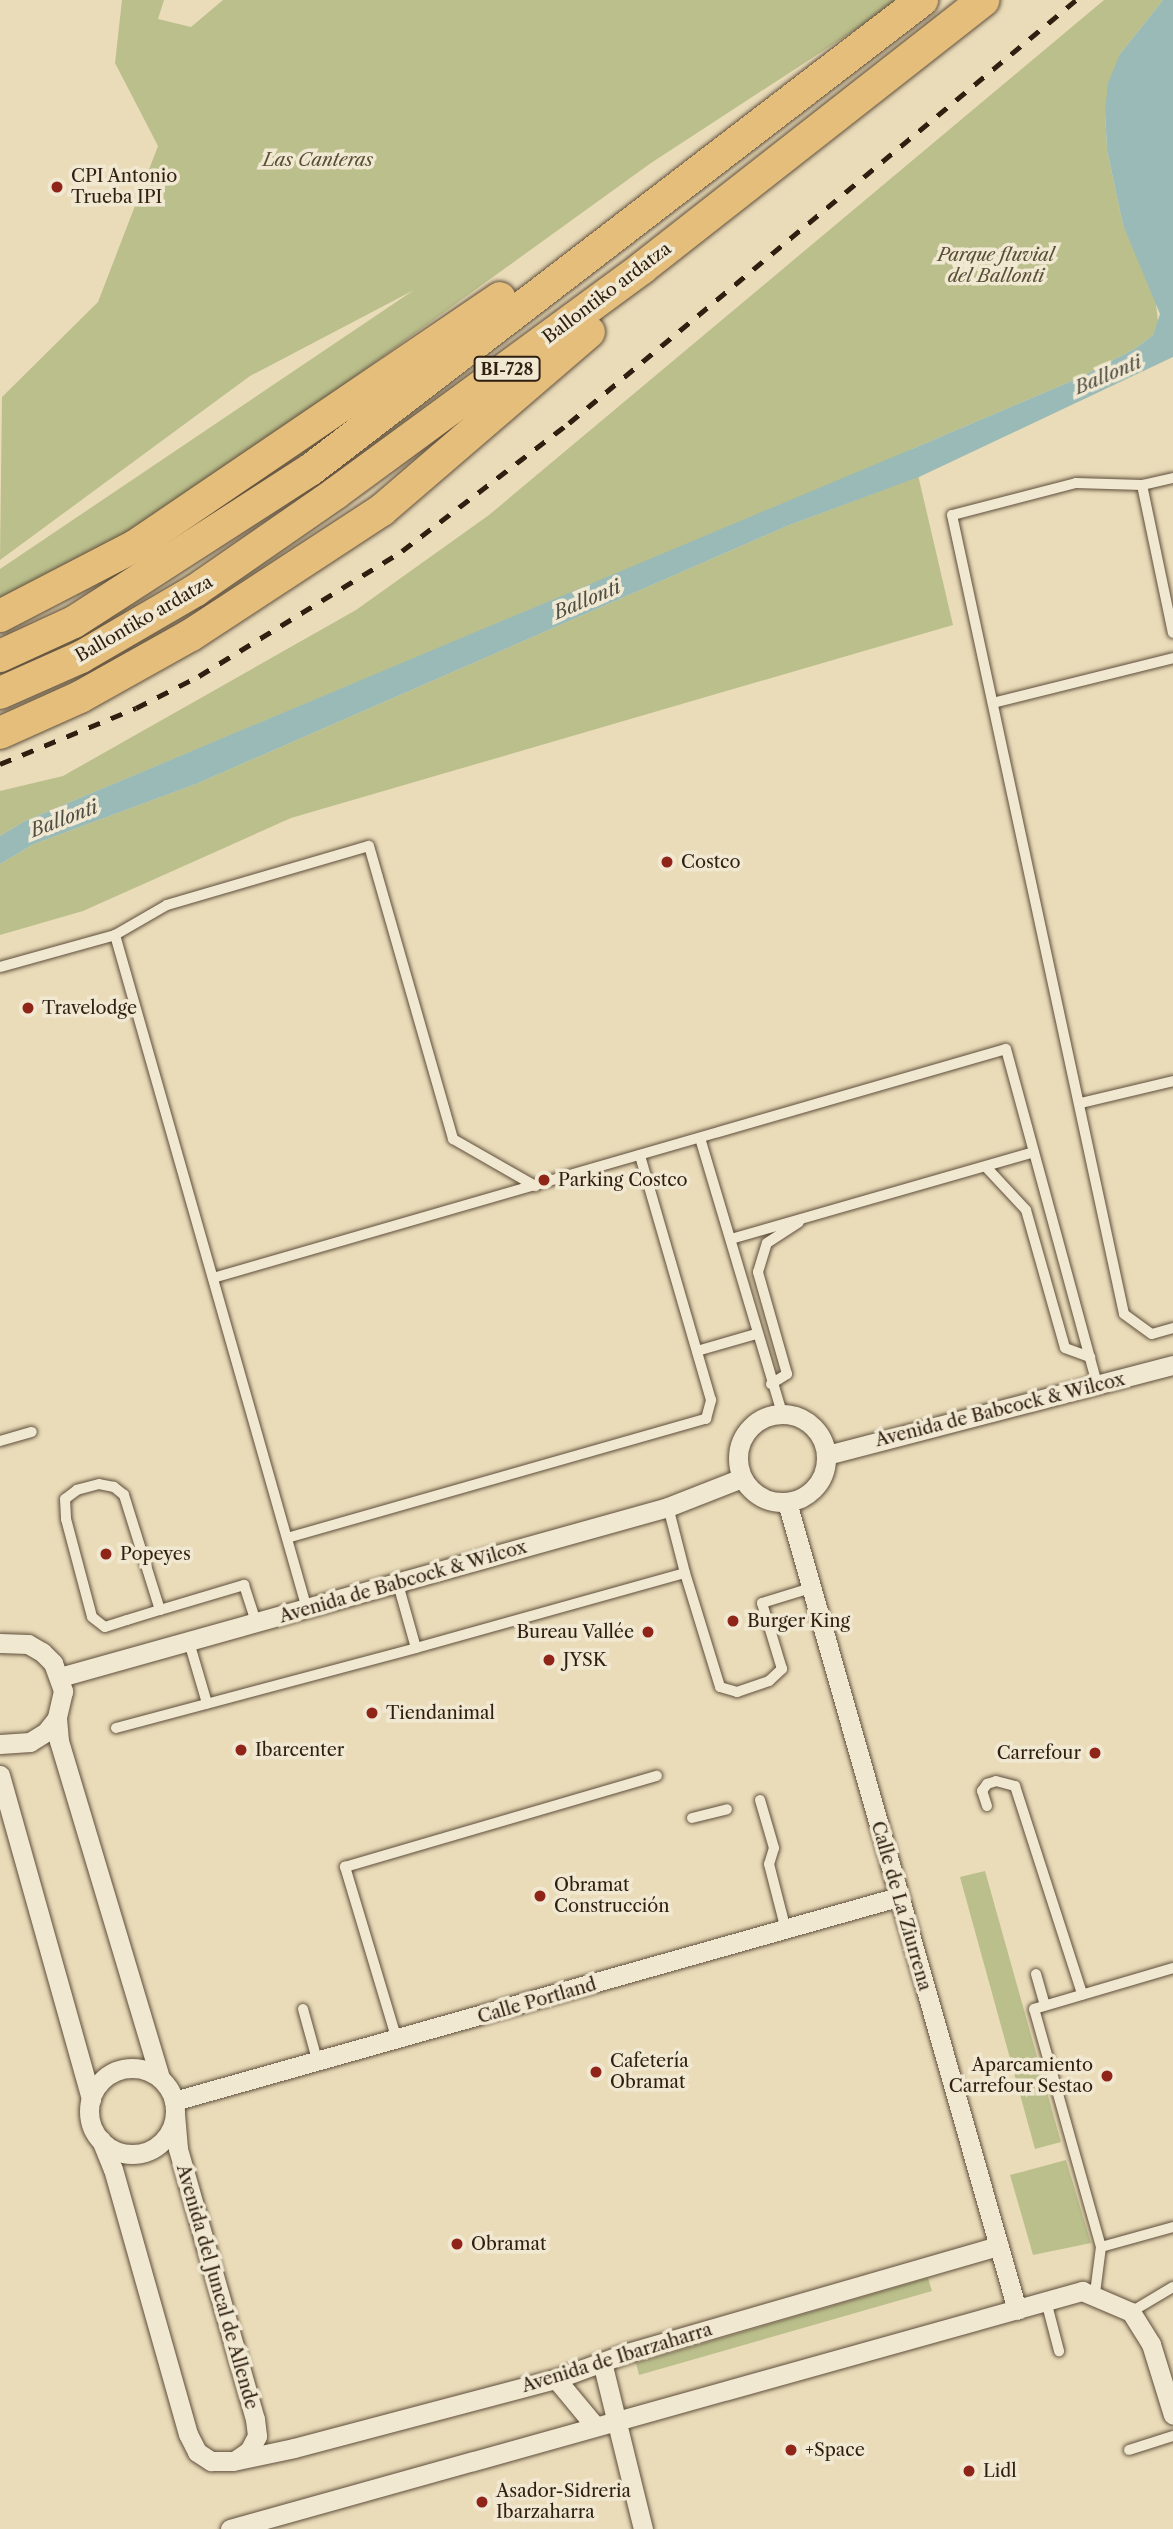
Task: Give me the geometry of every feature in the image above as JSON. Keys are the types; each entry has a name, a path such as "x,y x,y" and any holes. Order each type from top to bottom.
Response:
{"main road":[{"name":"Ballontiko ardatza","path":"0,656 74,622 310,470 922,0"},
{"name":"Ballontiko ardatza","path":"0,693 81,657 196,590 642,268 984,0"},
{"path":"0,616 135,546 514,288 634,219"},
{"path":"0,733 80,697 191,635 382,510 621,304 642,268"}],"street":[{"name":"Avenida de Babcock & Wilcox","path":"827,1455 1173,1365"},
{"path":"782,1413 813,1425 827,1455 820,1481 800,1499 787,1502 761,1497 742,1478 738,1452 748,1429 769,1415 782,1413"},
{"name":"Avenida de Babcock & Wilcox","path":"61,1677 668,1507 742,1478"},
{"name":"Calle de La Ziurrena","path":"787,1502 1017,2310"},
{"path":"0,1643 28,1644 42,1652 61,1677 62,1705 57,1718 59,1741 160,2078 174,2107 164,2139 142,2153 113,2150 101,2140"},
{"path":"0,1744 30,1742 57,1718"},
{"path":"0,1775 91,2099"},
{"name":"Calle Portland","path":"174,2107 318,2063 898,1897"},
{"path":"160,2078 149,2071 122,2069 97,2085 89,2114 113,2169 188,2434 197,2452 211,2461 233,2461"},
{"name":"Avenida del Juncal de Allende","path":"174,2107 178,2149 255,2419 257,2436 249,2451 233,2461"},
{"path":"965,2256 990,2217"},
{"name":"Avenida de Ibarzaharra","path":"233,2461 556,2379 602,2362 999,2246"},
{"path":"230,2529 1082,2291 1095,2293 1131,2312 1151,2344 1173,2414"},
{"path":"602,2362 643,2529"},
{"path":"556,2379 595,2427"}],"lane":[{"path":"1173,478 1142,485 1076,483 952,515 1081,1104 1124,1314 1152,1334 1173,1328"},
{"path":"1142,485 1173,633"},
{"path":"993,703 1173,658"},
{"path":"0,967 114,935 167,905 369,846 453,1139 535,1186"},
{"path":"114,935 307,1609"},
{"path":"213,1278 1006,1049 1097,1385"},
{"path":"1081,1104 1173,1081"},
{"path":"700,1138 771,1384 782,1413"},
{"path":"731,1239 1034,1152"},
{"path":"287,1538 706,1419 711,1400 640,1155"},
{"path":"986,1167 1026,1209 1065,1348 1090,1357"},
{"path":"771,1384 787,1374 758,1272 767,1243 805,1218"},
{"path":"697,1351 757,1334"},
{"path":"0,1441 32,1432"},
{"path":"160,1610 124,1495 114,1487 99,1484 77,1490 65,1499 66,1519 92,1617 105,1626 244,1586 256,1624"},
{"path":"668,1507 720,1687 737,1692 769,1681 782,1669 762,1602 811,1588"},
{"path":"116,1728 685,1573"},
{"path":"398,1584 416,1648"},
{"path":"189,1642 207,1703"},
{"path":"398,2040 345,1867 657,1776"},
{"path":"987,1806 982,1791 987,1784 996,1781 1015,1786 1082,1994"},
{"path":"760,1800 774,1848 769,1864 786,1930"},
{"path":"692,1818 727,1809"},
{"path":"1095,2293 1101,2247 1034,2009 1173,1968"},
{"path":"1036,1974 1045,2005"},
{"path":"303,2009 318,2063"},
{"path":"1101,2247 1173,2227"},
{"path":"1131,2312 1173,2287"},
{"path":"1046,2301 1059,2351"},
{"path":"1129,2450 1173,2436"}],"green space":[{"name":"Las Canteras","path":"122,0 164,0 158,19 191,27 223,0 901,0 651,163 123,544 0,599 0,569 414,290 250,376 0,560 2,397 98,302 158,146 115,63"},
{"name":"Parque fluvial del Ballonti","path":"1104,0 1163,0 1120,54 1105,111 1107,150 1123,225 1155,294 1158,322 1153,335 1136,348 1081,377 912,449 953,625 291,818 83,911 0,935 0,864 34,844 196,784 787,526 918,477 912,450 25,821 0,836 0,791 63,776 356,610 489,515"},
{"path":"985,1871 1061,2142 1035,2149 960,1877"},
{"path":"1066,2160 1091,2243 1033,2255 1010,2175"},
{"path":"928,2278 932,2291 639,2375 636,2363"}],"water":[{"name":"Ballonti","path":"1163,0 1173,0 1173,357 919,477 787,526 196,784 34,844 0,864 0,836 25,821 912,449 1081,377 1136,348 1153,335 1160,314 1123,225 1107,150 1105,111 1108,83 1120,54"}],"railway":[{"path":"0,764 136,708 199,676 402,551 569,423 1076,0"}],"place":[{"name":"CPI Antonio Trueba IPI","path":"57,187"},
{"name":"Costco","path":"667,862"},
{"name":"Travelodge","path":"28,1008"},
{"name":"Parking Costco","path":"544,1180"},
{"name":"Popeyes","path":"106,1554"},
{"name":"Burger King","path":"733,1621"},
{"name":"Bureau Vallée","path":"648,1632"},
{"name":"JYSK","path":"549,1660"},
{"name":"Tiendanimal","path":"372,1713"},
{"name":"Ibarcenter","path":"241,1750"},
{"name":"Carrefour","path":"1095,1753"},
{"name":"Obramat Construcción","path":"540,1896"},
{"name":"Cafetería Obramat","path":"596,2072"},
{"name":"Aparcamiento Carrefour Sestao","path":"1107,2076"},
{"name":"Obramat","path":"457,2244"},
{"name":"+Space","path":"791,2450"},
{"name":"Lidl","path":"969,2471"},
{"name":"Asador-Sidreria Ibarzaharra","path":"482,2502"}]}
